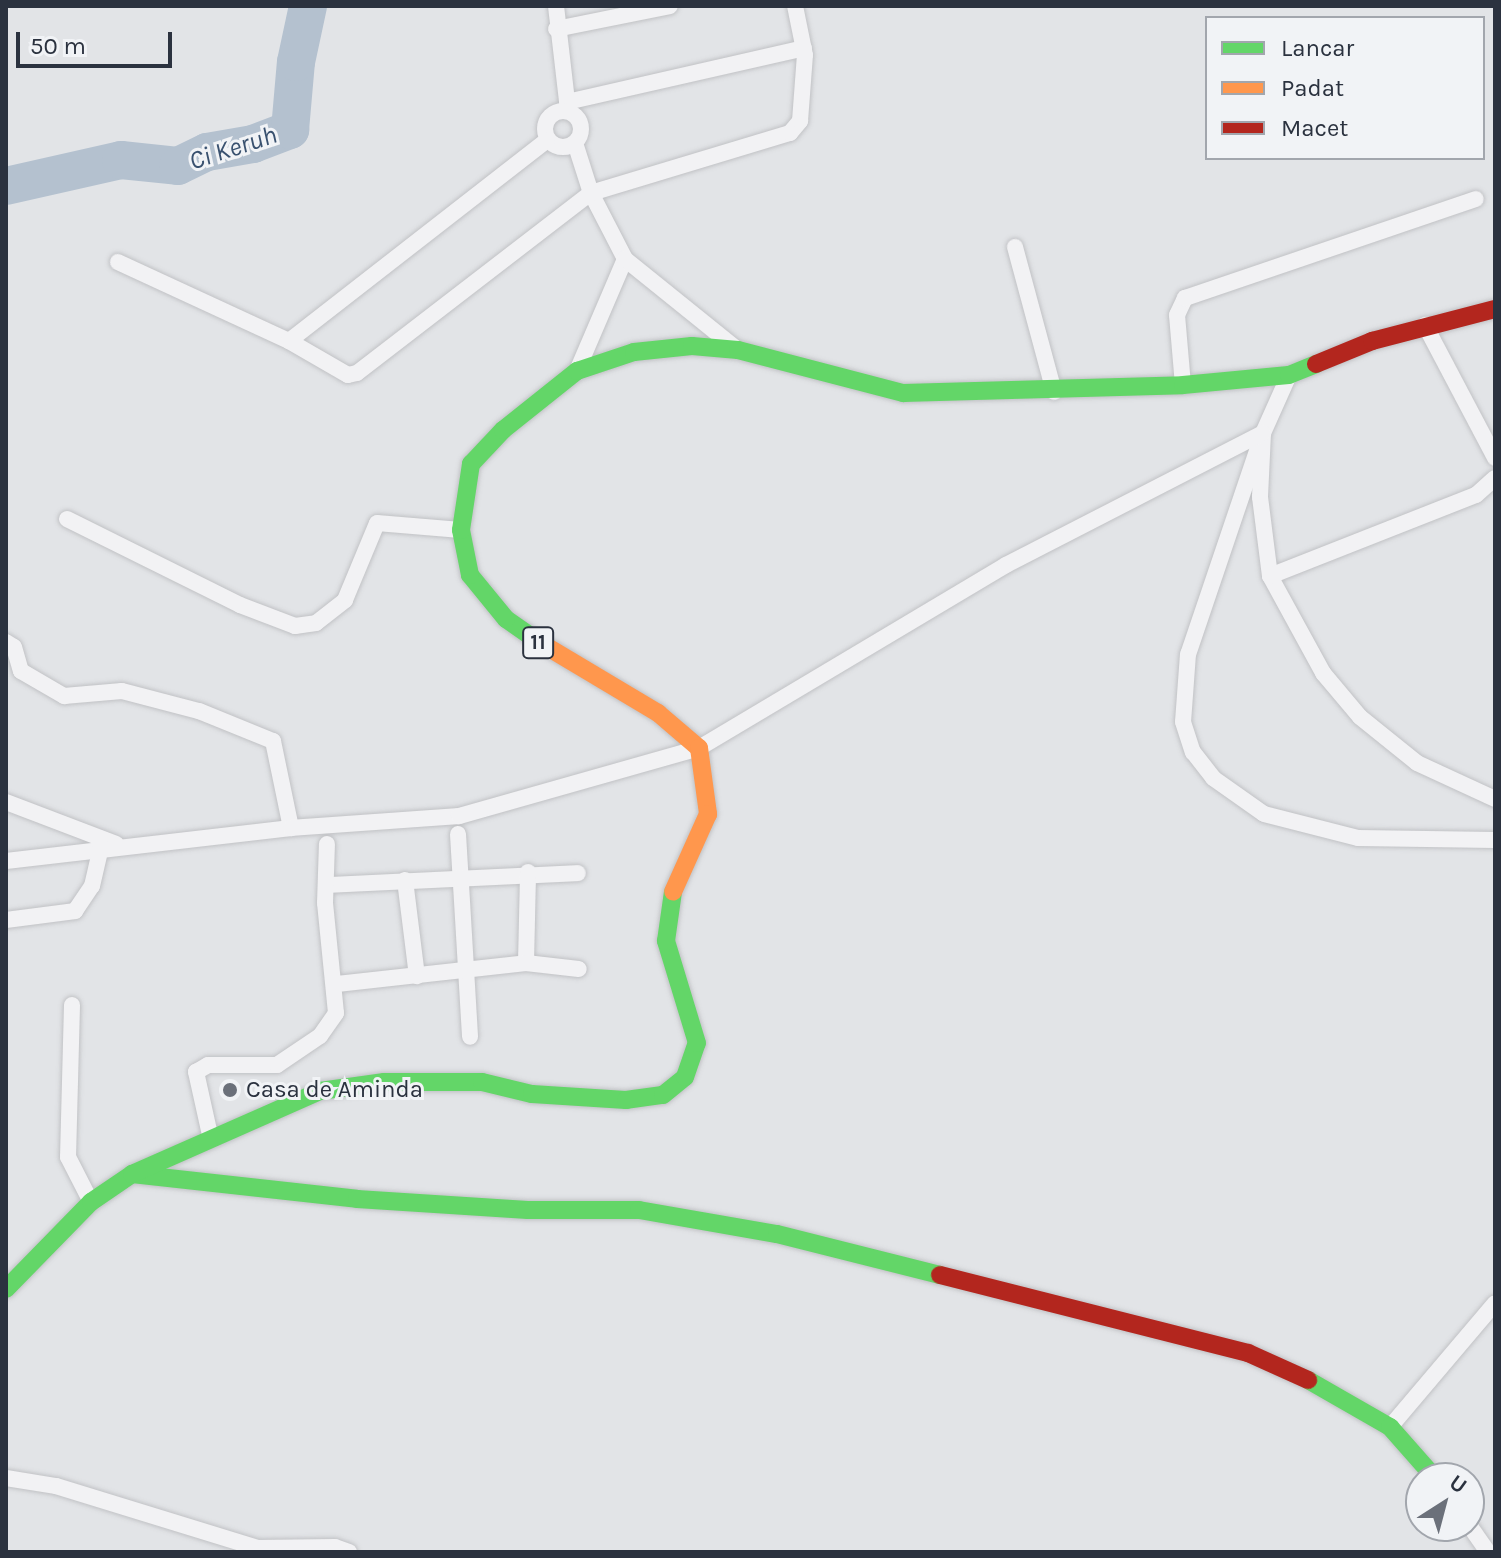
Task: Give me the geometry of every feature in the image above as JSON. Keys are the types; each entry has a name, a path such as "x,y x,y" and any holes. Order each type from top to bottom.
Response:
{"main road":[{"name":"11","path":"699,748 658,713 578,670 506,619 470,575 461,530 471,464 503,430 577,371 634,352 692,346 738,350 903,393 1054,392 1183,385 1289,375 1425,325 1495,309"},
{"path":"6,1289 91,1202 132,1174 210,1135 320,1091 384,1082 482,1082 532,1094 626,1100 663,1095 676,1087 693,1063 697,1043 666,941 674,884 708,814 699,748"},
{"path":"132,1174 357,1199 528,1210 639,1210 777,1234 1248,1353 1335,1392 1390,1427 1421,1462"}],"street":[{"path":"556,6 556,29 567,106 580,125 575,143 591,193 625,259 738,350"},
{"path":"556,29 670,6"},
{"path":"118,262 289,341 348,375 357,373 591,193 790,133 800,121 804,48 795,6"},
{"path":"547,140 546,122 567,106 804,48"},
{"path":"547,140 557,147 575,143"},
{"path":"289,341 547,140"},
{"path":"1183,385 1177,315 1185,298 1476,199"},
{"path":"1015,247 1054,392"},
{"path":"577,371 625,259"},
{"path":"1425,325 1495,458"},
{"path":"1289,375 1263,433 1188,654 1183,722 1193,752 1213,778 1264,814 1358,838 1495,840"},
{"path":"1263,433 1260,497 1270,576 1323,673 1360,717 1417,763 1495,799"},
{"path":"6,861 101,847 291,828 459,816 699,748 1006,565 1263,433"},
{"path":"1270,576 1476,495 1495,478"},
{"path":"67,519 240,605 295,626 316,623 345,600 377,523 461,530"},
{"path":"6,642 14,647 21,671 64,696 122,691 199,711 273,741 291,828"},
{"path":"6,802 125,847"},
{"path":"458,834 469,970 470,1037"},
{"path":"210,1135 196,1072 208,1065 277,1065 296,1056 320,1036 336,1013 337,984 325,903 327,844"},
{"path":"6,920 75,911 92,886 101,847"},
{"path":"526,963 528,872"},
{"path":"328,885 462,875 578,873"},
{"path":"405,880 417,976"},
{"path":"337,984 526,963 579,969"},
{"path":"72,1005 68,1157 91,1202"},
{"path":"1390,1427 1495,1303"},
{"path":"6,1478 56,1486 143,1510 257,1548 335,1547 349,1552"}],"waterway":[{"name":"Ci Keruh","path":"6,186 121,160 178,166 207,152 253,144 290,130 296,62 308,6"}],"traffic: fast":[{"path":"539,642 506,619 470,575 461,530 471,464 503,430 577,371 634,352 692,346 738,350 903,393 1183,385 1289,375 1316,364"},
{"path":"6,1289 91,1202 132,1174 320,1091 384,1082 482,1082 532,1094 626,1100 663,1095 685,1077 697,1043 666,941 673,892"},
{"path":"132,1174 357,1199 528,1210 639,1210 777,1234 940,1275"},
{"path":"1308,1380 1390,1427 1421,1462"}],"traffic: slow":[{"path":"539,642 658,713 699,748 708,814 673,892"}],"traffic: jam":[{"path":"1316,364 1372,341 1495,309"},
{"path":"940,1275 1248,1353 1308,1380"}],"place":[{"name":"Casa de Aminda","path":"230,1090"}]}
